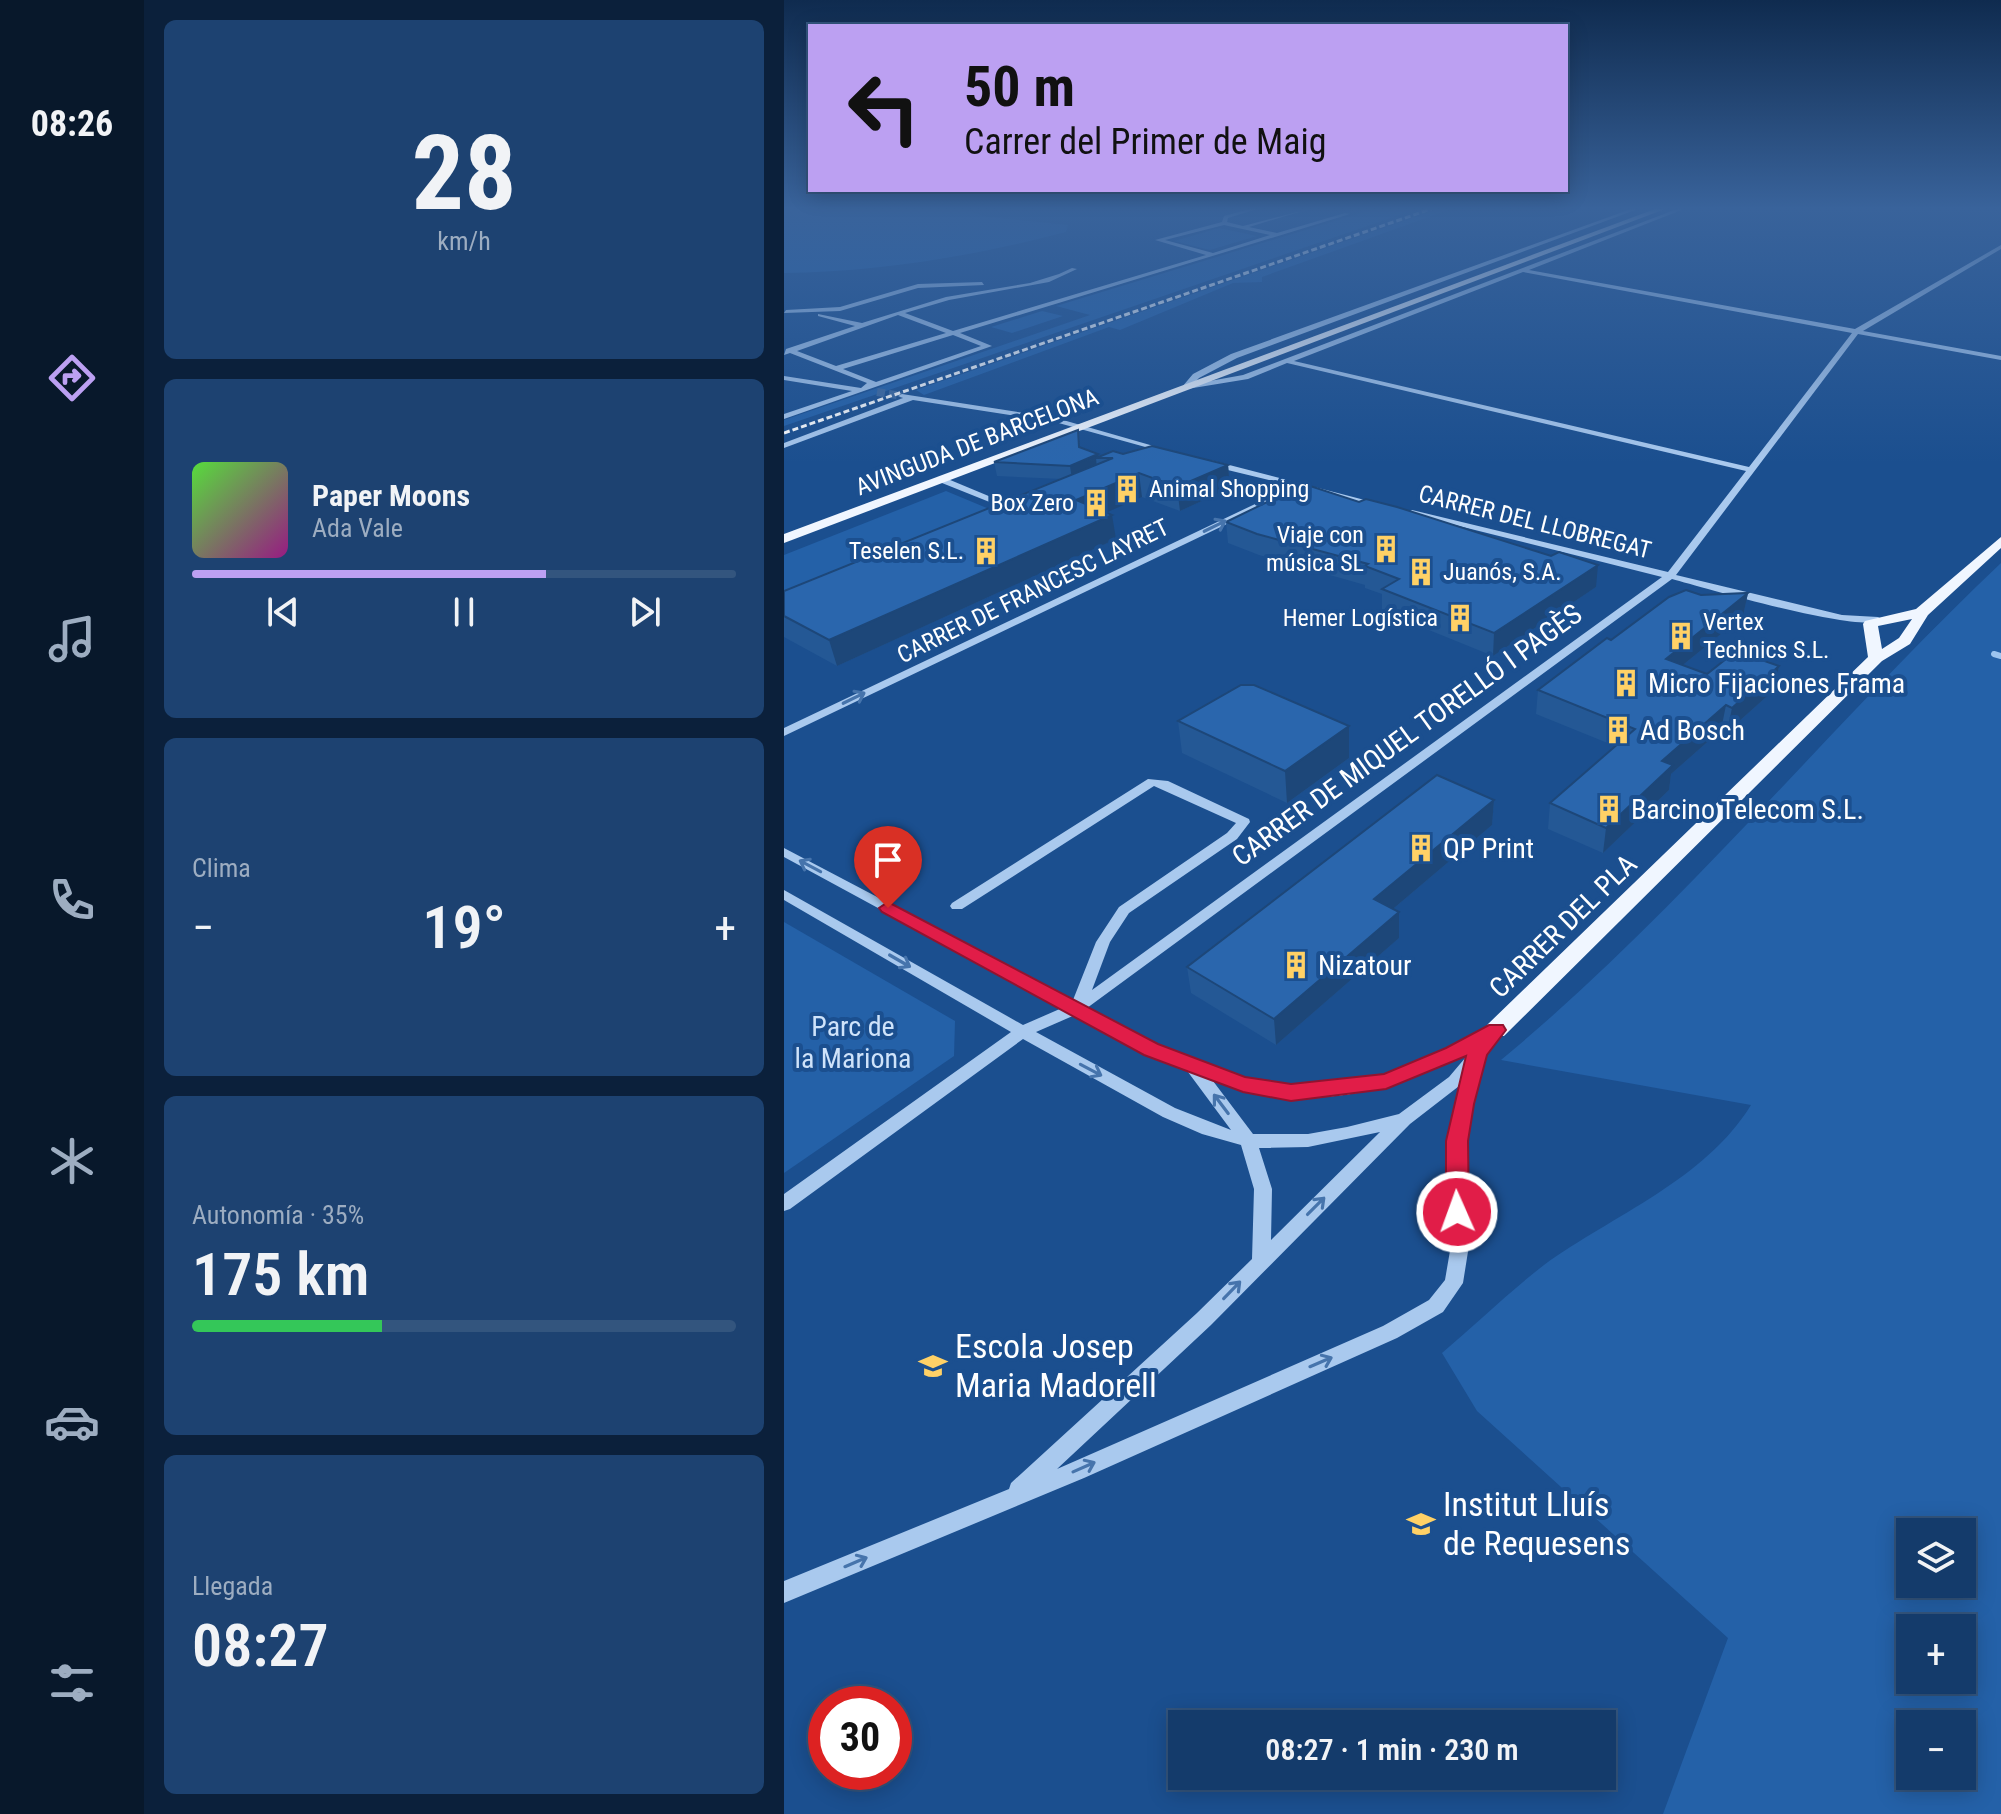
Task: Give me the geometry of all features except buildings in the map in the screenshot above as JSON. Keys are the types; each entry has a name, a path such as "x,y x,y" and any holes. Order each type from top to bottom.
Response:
{"main road":[{"name":"AVINGUDA DE BARCELONA","path":"785,538 1186,387 1445,294"},
{"path":"1909,635 1921,613 2001,541"},
{"path":"1880,624 1921,613"},
{"path":"1880,624 1886,639 1909,635"},
{"path":"1880,624 1905,624 1909,635"},
{"path":"1876,658 1880,624"},
{"name":"CARRER DEL PLA","path":"1496,1030 1876,658 1900,647 1909,635"}],"street":[{"path":"785,311 840,309 892,294"},
{"path":"786,351 899,313 972,294"},
{"path":"837,368 1085,294"},
{"name":"AVINGUDA DE BARCELONA","path":"1186,387 1196,376 1249,351 1405,294"},
{"name":"AVINGUDA DE BARCELONA","path":"1186,387 1235,379 1262,370 1452,294"},
{"path":"1655,294 2001,358"},
{"name":"CARRER DE MIQUEL TORELLÓ I PAGÈS","path":"784,1204 1022,1032 1077,1008 1670,576 1857,331 1921,294"},
{"path":"785,311 864,326"},
{"path":"784,417 988,346 899,313"},
{"path":"786,351 873,383 863,391"},
{"path":"1249,351 1235,360 1262,370"},
{"path":"1284,361 1753,470"},
{"path":"784,378 877,392"},
{"path":"902,396 1056,420 1173,453"},
{"path":"784,446 912,398"},
{"path":"1145,455 1159,449"},
{"name":"CARRER DEL LLOBREGAT","path":"1201,460 1392,508"},
{"path":"940,479 1015,509"},
{"name":"CARRER DE FRANCESC LAYRET","path":"784,732 1300,486"},
{"path":"1001,516 1029,503"},
{"name":"CARRER DEL LLOBREGAT","path":"1408,512 1842,618 1880,624"},
{"path":"957,906 1152,782 1164,784 1244,822 1232,836 1124,910 1103,942 1077,1008"},
{"path":"784,852 1151,1049 1194,1068 1243,1084 1291,1092 1349,1088 1386,1081 1411,1073 1496,1030"},
{"path":"784,894 1022,1032 1189,1123 1248,1140 1325,1139 1404,1119"},
{"name":"CARRER DEL PLA","path":"1012,1497 1204,1319 1404,1119 1455,1081 1496,1030"},
{"path":"784,1592 1012,1497 1390,1332 1436,1306 1454,1283 1459,1266 1461,1239 1456,1190 1457,1141 1478,1052"},
{"path":"1194,1068 1248,1140 1263,1189 1261,1261"}],"green space":[{"path":"1096,294 1170,294 784,426 784,420 1090,315 1056,306"},
{"path":"1194,294 1207,294 1120,330 1109,327 924,395 916,390"},
{"path":"1042,311 1063,316 1012,333 991,327"},
{"path":"946,491 994,511 784,596 784,555"},
{"path":"2001,563 2001,1814 1663,1814 1728,1638 1477,1411 1442,1353 1544,1265 1656,1194 1709,1155 1751,1105 1501,1060 1632,942"},
{"name":"Parc de la Mariona","path":"784,922 955,1021 954,1056 784,1173"}],"waterway":[{"path":"1994,654 2001,656"}],"tunnel":[{"path":"877,392 902,396"}],"railway":[{"path":"784,433 1186,294"}],"place":[{"name":"Animal Shopping","path":"1127,489"},
{"name":"Box Zero","path":"1096,503"},
{"name":"Viaje con música SL","path":"1386,549"},
{"name":"Teselen S.L.","path":"986,551"},
{"name":"Juanós, S.A.","path":"1421,572"},
{"name":"Hemer Logística","path":"1460,618"},
{"name":"Vertex Technics S.L.","path":"1681,636"},
{"name":"Micro Fijaciones Frama","path":"1626,683"},
{"name":"Ad Bosch","path":"1618,730"},
{"name":"Barcino Telecom S.L.","path":"1609,809"},
{"name":"QP Print","path":"1421,848"},
{"name":"Nizatour","path":"1296,965"},
{"name":"Escola Josep Maria Madorell","path":"933,1366"},
{"name":"Institut Lluís de Requesens","path":"1421,1524"}],"route":[{"path":"888,908 1151,1049 1194,1068 1243,1084 1291,1092 1325,1091 1386,1081 1411,1073 1496,1030 1478,1052 1464,1104 1457,1141 1457,1212"}]}
